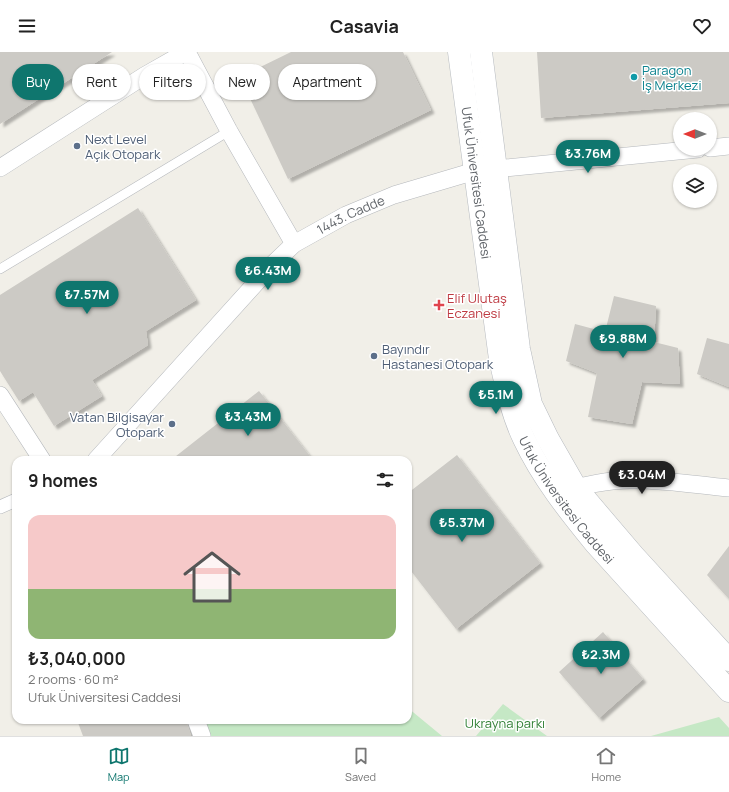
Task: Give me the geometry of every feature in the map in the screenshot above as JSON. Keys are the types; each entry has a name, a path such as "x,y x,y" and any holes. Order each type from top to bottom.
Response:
{"main road":[{"name":"Ufuk Üniversitesi Caddesi","path":"459,52 485,170 531,404 548,439 576,488 633,555 729,660"},
{"name":"Ufuk Üniversitesi Caddesi","path":"481,52 485,170 500,359 511,404 523,439 554,492 595,543 729,691"}],"street":[{"path":"0,168 144,76 186,52 229,131 294,244"},
{"path":"717,147 729,146"},
{"name":"1443. Cadde","path":"100,456 273,264 294,244 346,215 387,198 426,185 485,170 673,151"},
{"path":"0,395 39,456"},
{"path":"554,492 604,482 630,480 666,481 729,488"},
{"path":"0,507 12,502"},
{"path":"198,724 202,736"}],"lane":[{"path":"0,269 229,131"}],"green space":[{"name":"Ukrayna parkı","path":"503,704 547,736 476,736"},
{"name":"Ukrayna parkı","path":"412,711 442,736 207,736 202,724 412,724"},
{"path":"719,717 729,728 729,736 651,736"}],"building":[{"path":"0,52 112,52 93,64 72,64 72,78 64,83 64,64 12,64 12,100 37,100 0,124"},
{"path":"291,52 403,52 431,110 288,179 251,100 270,100 270,64 267,64"},
{"name":"Paragon İş Merkezi","path":"537,52 729,52 729,103 541,118"},
{"path":"138,208 196,300 146,331 148,345 92,380 102,396 54,426 33,392 19,401 0,371 0,295"},
{"path":"614,296 656,306 654,342 678,348 680,384 642,382 632,424 588,417 597,373 566,361 575,324 605,332"},
{"path":"707,338 729,344 729,387 697,374"},
{"path":"259,391 310,456 176,456"},
{"path":"457,455 540,563 456,629 412,572 412,490"},
{"path":"729,546 729,599 707,575"},
{"path":"603,632 643,679 599,718 559,672"},
{"path":"78,724 187,724 191,736 83,736"}],"place":[{"name":"Paragon İş Merkezi","path":"634,77"},
{"name":"Next Level Açık Otopark","path":"77,146"},
{"name":"Elif Ulutaş Eczanesi","path":"439,305"},
{"name":"Bayındır Hastanesi Otopark","path":"374,356"},
{"name":"Vatan Bilgisayar Otopark","path":"172,424"}]}
